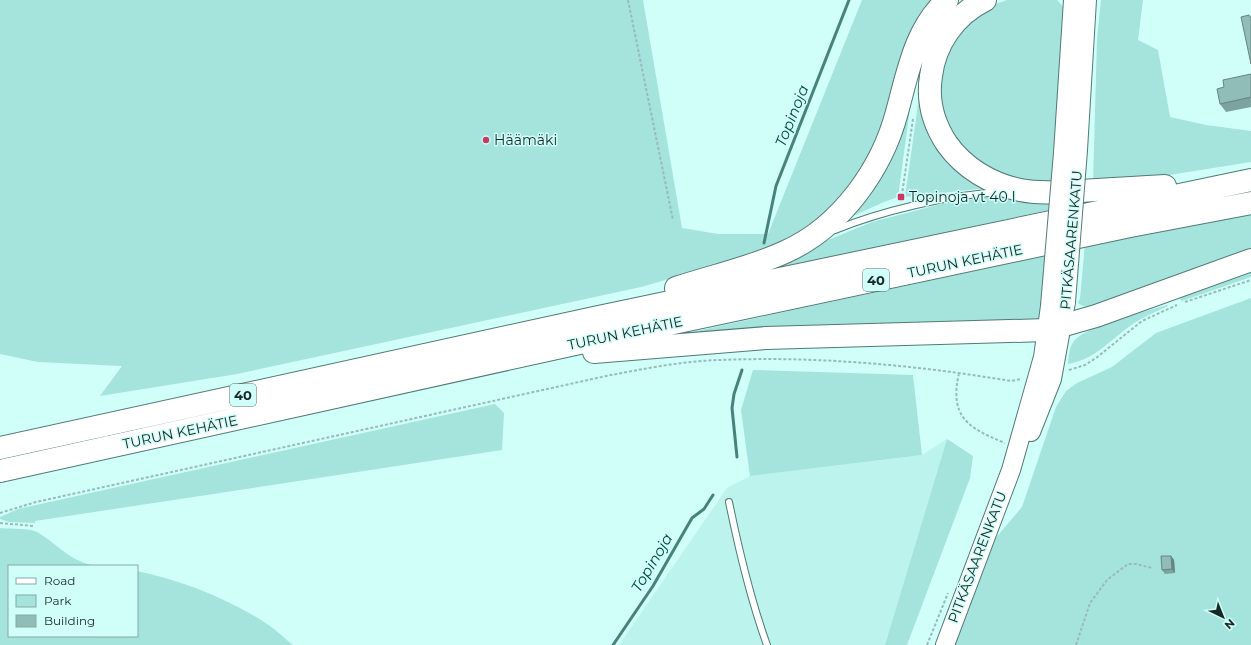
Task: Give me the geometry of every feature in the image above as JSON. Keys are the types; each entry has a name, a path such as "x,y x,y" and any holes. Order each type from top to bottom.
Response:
{"highway":[{"path":"594,318 700,280 760,262 809,240 847,205 872,172 894,122 909,66 922,31 947,0"},
{"path":"985,0 960,16 950,27 942,40 932,67 929,94 935,123 942,137 952,152 974,172 1020,190 1054,192 1242,182"},
{"name":"TURUN KEHÄTIE","path":"0,471 501,361 594,318 1242,182"},
{"name":"TURUN KEHÄTIE","path":"0,448 552,338 1251,202"},
{"path":"501,361 747,340 1055,328 1096,316 1251,260"}],"street":[{"name":"PITKÄSAARENKATU","path":"1071,152 1073,0"},
{"name":"PITKÄSAARENKATU","path":"945,645 1011,470 1043,357 1055,328 1087,0"}],"lane":[{"path":"809,240 855,222 899,210 964,196 1020,190"},
{"path":"729,502 739,555 755,612 767,645"}],"path":[{"path":"628,0 673,220"},
{"path":"1185,302 1251,280"},
{"path":"1067,370 1085,365 1142,321 1177,305"},
{"path":"0,513 36,502 606,376 666,365 719,360 799,359 923,368 1011,381 1021,379"},
{"path":"959,373 956,387 958,401 961,414 967,423 984,435 1008,444"},
{"path":"0,523 34,526"},
{"path":"1076,645 1090,603 1107,580 1128,564 1136,564 1152,568"}],"shaded area":[{"path":"947,439 885,645 619,645 727,488 750,476 922,455"}],"green space":[{"path":"0,0 643,0 682,228 718,234 768,234 862,0 938,0 883,131 857,179 813,227 760,253 641,287 237,374 100,396 122,366 38,362 0,354"},
{"path":"1007,0 1057,0 1066,10 1054,186 993,174 959,149 939,105 941,69 960,30 993,5"},
{"path":"1101,0 1143,0 1138,40 1158,50 1170,117 1206,125 1251,131 1251,162 1163,176 1093,183 1097,39"},
{"path":"920,90 927,119 996,187 905,197"},
{"path":"911,101 898,197 840,222"},
{"path":"994,196 1053,196 1053,209 733,279 872,222 945,203"},
{"path":"1251,212 1251,253 1090,309 1079,304 1085,244"},
{"path":"1048,255 1042,325 641,343"},
{"path":"1251,266 1251,277 1182,301 1177,296"},
{"path":"1251,298 1251,645 953,645 988,547 1022,507 1056,407 1066,391 1077,383 1112,367 1156,333"},
{"path":"1167,305 1168,306 1134,323 1094,354 1077,362 1068,364 1071,346 1081,335 1103,325"},
{"path":"753,370 913,375 922,455 750,476 741,410"},
{"path":"495,404 504,413 502,450 35,521 35,523 9,522 0,519 0,517 18,509"},
{"path":"947,439 973,456 970,478 907,645 885,645"},
{"path":"0,528 25,529 37,532 72,557 92,565 8,565 8,637 138,637 138,571 170,579 235,605 264,622 293,645 0,645"}],"building":[{"path":"1249,15 1251,17 1251,64 1241,17"},
{"path":"1251,74 1251,97 1220,104 1217,89 1224,87 1223,80"},
{"path":"1161,556 1171,556 1172,569 1162,570"}],"waterway":[{"name":"Topinoja","path":"764,243 776,186 849,0"},
{"name":"Topinoja","path":"737,457 732,408 734,394 742,370"},
{"name":"Topinoja","path":"613,645 653,586 692,518 704,509 713,495"}],"place":[{"name":"Häämäki","path":"486,140"},
{"name":"Topinoja vt 40 I","path":"901,197"}]}
